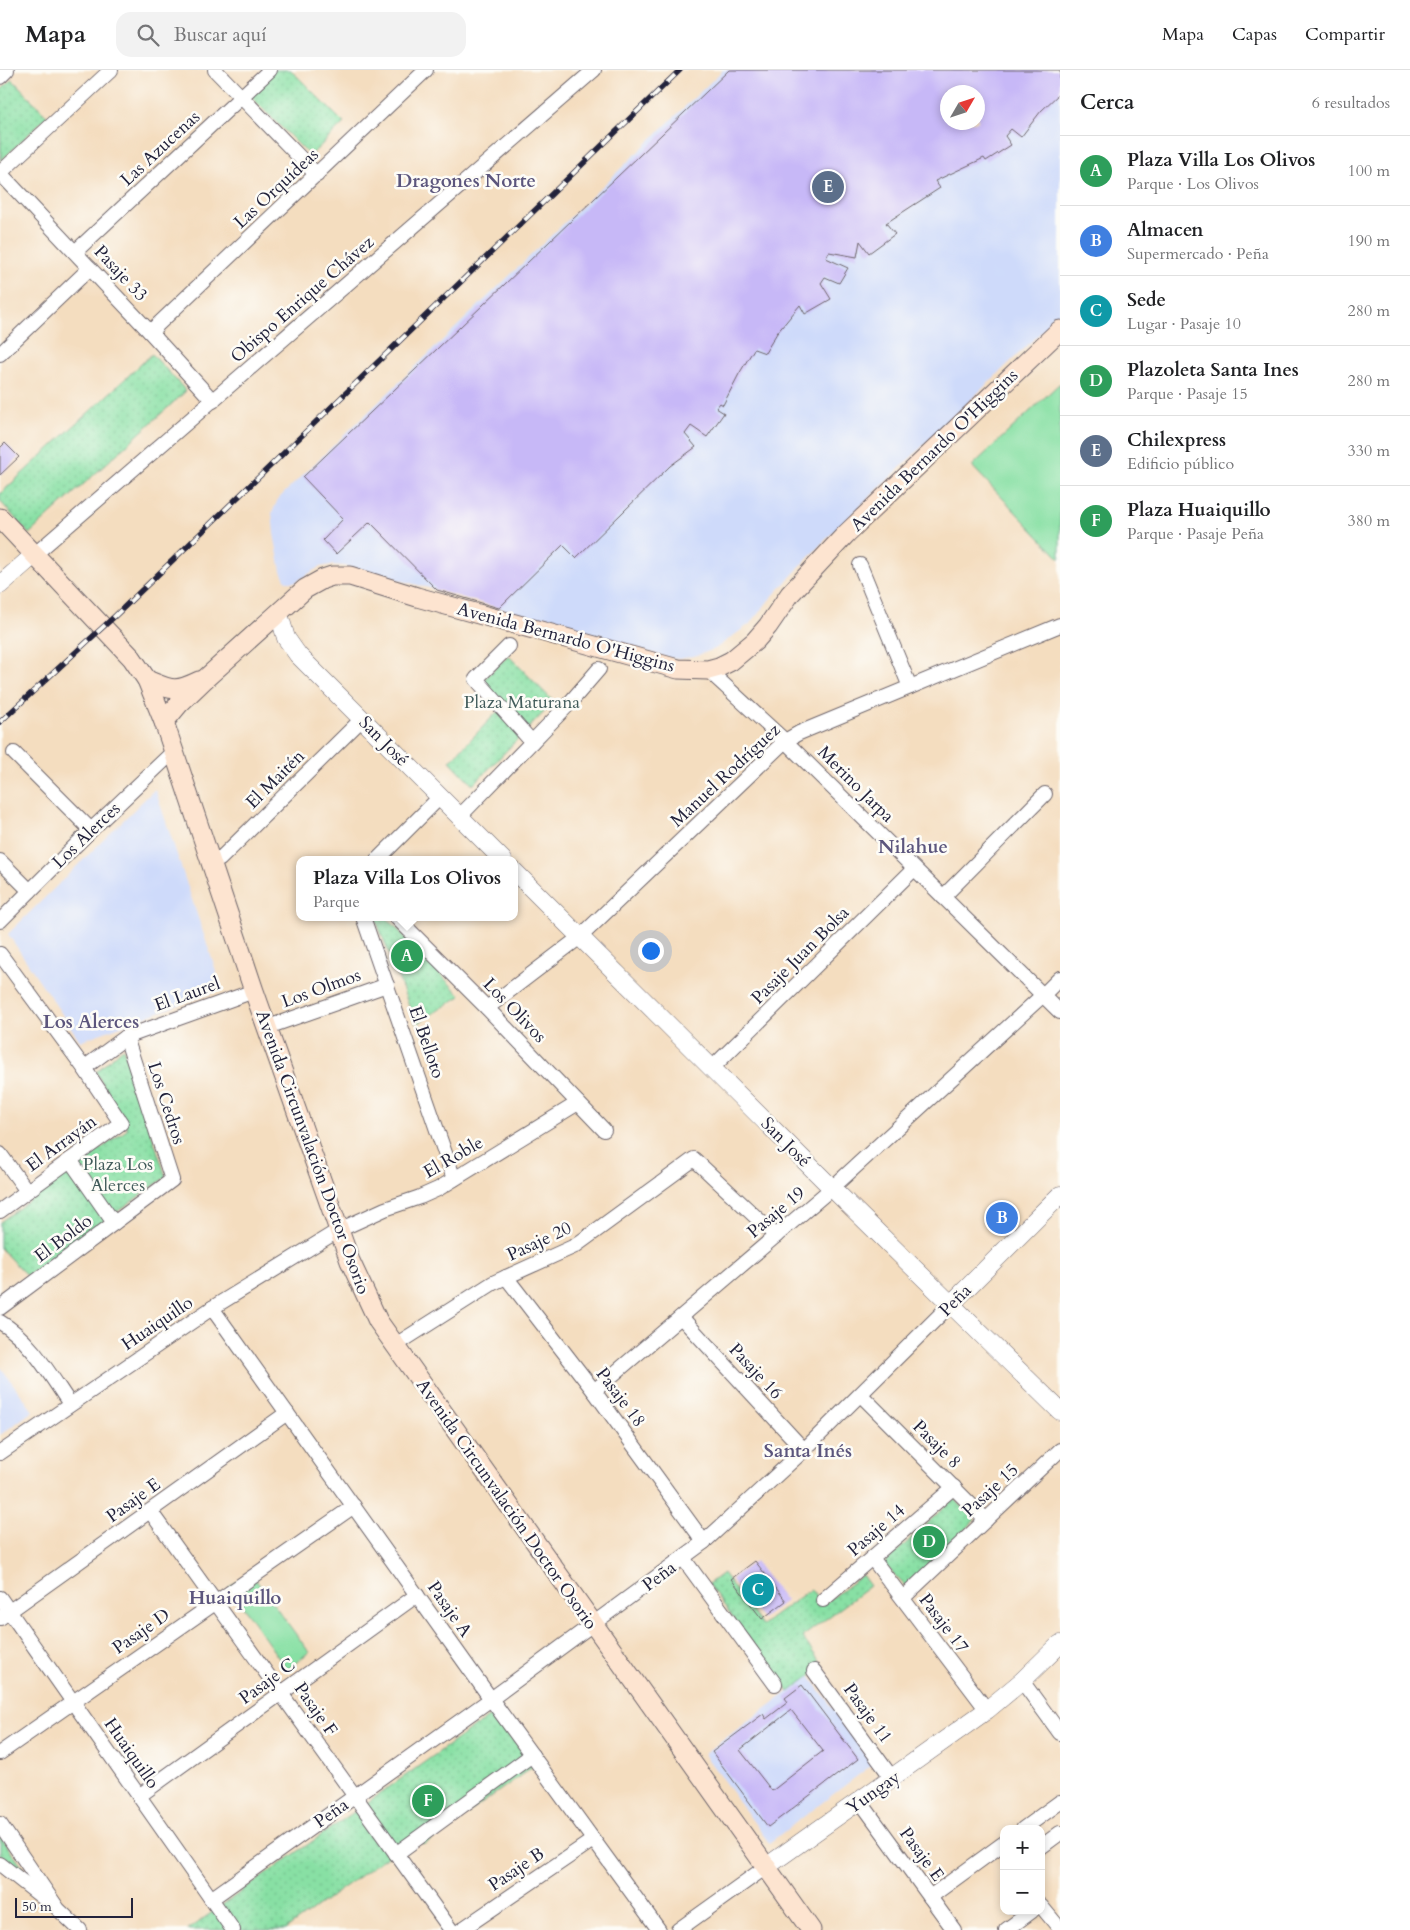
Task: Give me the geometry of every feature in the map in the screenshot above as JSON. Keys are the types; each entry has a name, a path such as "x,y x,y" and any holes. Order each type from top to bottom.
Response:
{"main road":[{"name":"Avenida Bernardo O'Higgins","path":"279,614 316,582 332,576 350,576 417,597 678,669 708,670 719,667 731,661 755,641 790,594 846,534 1060,330"},
{"name":"Avenida Circunvalación Doctor Osorio","path":"0,518 126,652 147,680 164,722 213,863 254,991 366,1300 394,1346 812,1930"},
{"path":"164,722 205,679 279,614"},
{"path":"147,680 172,690 182,689 205,679"}],"street":[{"path":"0,77 7,70"},
{"path":"0,173 111,70"},
{"path":"215,70 317,175"},
{"name":"Las Azucenas","path":"75,252 270,70"},
{"name":"Las Orquídeas","path":"150,332 426,70"},
{"name":"Obispo Enrique Chávez","path":"34,555 594,70"},
{"name":"Pasaje 33","path":"0,173 213,401"},
{"path":"2,347 90,268"},
{"path":"0,585 34,555"},
{"path":"860,565 910,687"},
{"name":"San José","path":"279,614 286,638 298,655 499,856"},
{"name":"Manuel Rodríguez","path":"487,1008 580,937 785,741 799,733 1060,625"},
{"path":"509,646 476,679 532,742"},
{"path":"460,816 567,706 599,669"},
{"name":"Merino Jarpa","path":"708,670 785,741 1060,1012"},
{"name":"El Maitén","path":"213,863 220,859 362,718"},
{"name":"Los Alerces","path":"0,921 174,751"},
{"path":"14,753 91,830"},
{"path":"943,897 1045,794"},
{"path":"381,856 440,797"},
{"path":"0,861 30,891"},
{"name":"Pasaje Juan Bolsa","path":"712,1068 914,869"},
{"name":"San José","path":"518,875 832,1188 1060,1411"},
{"name":"El Belloto","path":"365,921 454,1179"},
{"name":"Los Olivos","path":"400,921 604,1130"},
{"path":"0,954 84,1068"},
{"name":"Pasaje 19","path":"594,1391 832,1188 1060,978"},
{"name":"Los Olmos","path":"268,1028 387,985"},
{"name":"El Laurel","path":"84,1068 126,1037 254,991"},
{"name":"Los Cedros","path":"126,1037 172,1180"},
{"name":"El Arrayán","path":"0,1211 120,1123 84,1068"},
{"name":"El Roble","path":"340,1230 385,1209 420,1197 454,1179 578,1103"},
{"path":"0,1154 27,1191"},
{"name":"Pasaje 20","path":"394,1346 493,1283 559,1255 582,1242 694,1159 776,1236"},
{"path":"70,1160 114,1223"},
{"name":"El Boldo","path":"0,1308 172,1180"},
{"name":"Peña","path":"211,1899 492,1699 704,1542 861,1395 1060,1195"},
{"name":"Huaiquillo","path":"0,1453 212,1308 340,1230"},
{"name":"Pasaje 18","path":"506,1277 594,1391 704,1542"},
{"name":"Pasaje A","path":"212,1308 659,1930"},
{"name":"Pasaje 16","path":"681,1317 804,1450"},
{"path":"0,1322 14,1330 45,1366 70,1404"},
{"name":"Pasaje 8","path":"861,1395 986,1520"},
{"name":"Pasaje E","path":"5,1615 287,1413"},
{"name":"Pasaje 15","path":"903,1598 1060,1450"},
{"name":"Pasaje 14","path":"823,1600 954,1487"},
{"name":"Pasaje D","path":"0,1753 354,1506"},
{"name":"Pasaje F","path":"150,1511 451,1930"},
{"path":"683,1558 776,1684"},
{"name":"Pasaje 17","path":"872,1558 987,1710"},
{"name":"Pasaje C","path":"139,1796 417,1595"},
{"name":"Huaiquillo","path":"0,1598 5,1615 73,1702 233,1930"},
{"name":"Yungay","path":"678,1930 987,1710 1022,1681 1060,1644"},
{"name":"Pasaje 11","path":"814,1671 892,1778"},
{"path":"1022,1681 1060,1733"},
{"path":"396,1854 532,1755"},
{"name":"Pasaje E","path":"860,1801 954,1930"},
{"path":"1028,1825 1060,1802"},
{"path":"0,1824 58,1909"},
{"path":"1045,1844 1060,1833"},
{"name":"Pasaje B","path":"460,1930 593,1840"},
{"path":"930,1897 1000,1851"},
{"path":"0,1864 58,1909 80,1930"},
{"path":"1045,1911 1060,1929"},
{"path":"1006,1930 1027,1915"}],"shaded area":[{"path":"723,70 1060,70 1060,314 825,540 769,600 751,623 715,649 680,659 669,658 437,590 344,566 331,565 319,567 296,582 288,582 281,571 272,513 278,499"},
{"path":"155,789 222,989 80,1041 8,934"},
{"path":"0,1366 33,1411 0,1435"},
{"path":"810,1676 873,1764 769,1843 704,1754"}],"green space":[{"path":"268,70 291,70 344,123 310,156 246,92"},
{"path":"12,79 47,116 1,161 0,91"},
{"path":"152,354 186,391 29,534 0,501 0,494"},
{"path":"1060,383 1060,559 972,466"},
{"name":"Plaza Maturana","path":"508,655 554,702 473,785 450,761 501,708 479,684"},
{"path":"377,921 390,921 461,996 416,1024"},
{"name":"Plaza Los Alerces","path":"123,1048 166,1177 27,1276 0,1248 0,1222 128,1129 96,1072"},
{"path":"954,1498 975,1520 905,1586 884,1564"},
{"path":"250,1572 309,1652 287,1670 229,1587"},
{"path":"723,1573 762,1625 811,1589 823,1605 862,1575 870,1586 802,1637 823,1666 789,1692 708,1584"},
{"path":"494,1713 535,1765 424,1845 415,1836 285,1930 187,1930"},
{"path":"0,1835 36,1887 0,1855"}],"building":[{"path":"729,70 1060,70 1060,93 1041,111 1021,137 1011,129 1005,136 1011,145 986,161 984,158 935,181 940,188 886,223 895,234 869,253 860,241 857,257 829,252 826,258 848,268 839,283 825,277 821,283 831,299 805,314 800,305 777,333 765,353 754,349 723,405 720,403 716,408 724,413 707,437 691,426 685,434 696,447 670,466 576,558 563,545 499,608 437,590 370,522 336,554 323,540 343,519 303,477"},
{"path":"5,443 19,457 0,475 0,448"},
{"path":"755,1561 786,1601 762,1619 731,1579"},
{"path":"802,1685 858,1759 768,1827 712,1752 763,1714 766,1719 788,1702 785,1698","holes":["791,1710 823,1751 772,1791 740,1750"]}],"railway":[{"path":"0,722 115,616 680,70"}],"place":[{"name":"Chilexpress","path":"828,187"},
{"name":"Plaza Villa Los Olivos","path":"407,956"},
{"name":"Almacen","path":"1002,1218"},
{"name":"Plazoleta Santa Ines","path":"929,1542"},
{"name":"Sede","path":"758,1590"},
{"name":"Plaza Huaiquillo","path":"428,1801"}],"district":[{"name":"Dragones Norte","path":"466,180"},
{"name":"Nilahue","path":"913,846"},
{"name":"Los Alerces","path":"91,1021"},
{"name":"Santa Inés","path":"808,1450"},
{"name":"Huaiquillo","path":"235,1597"}]}
